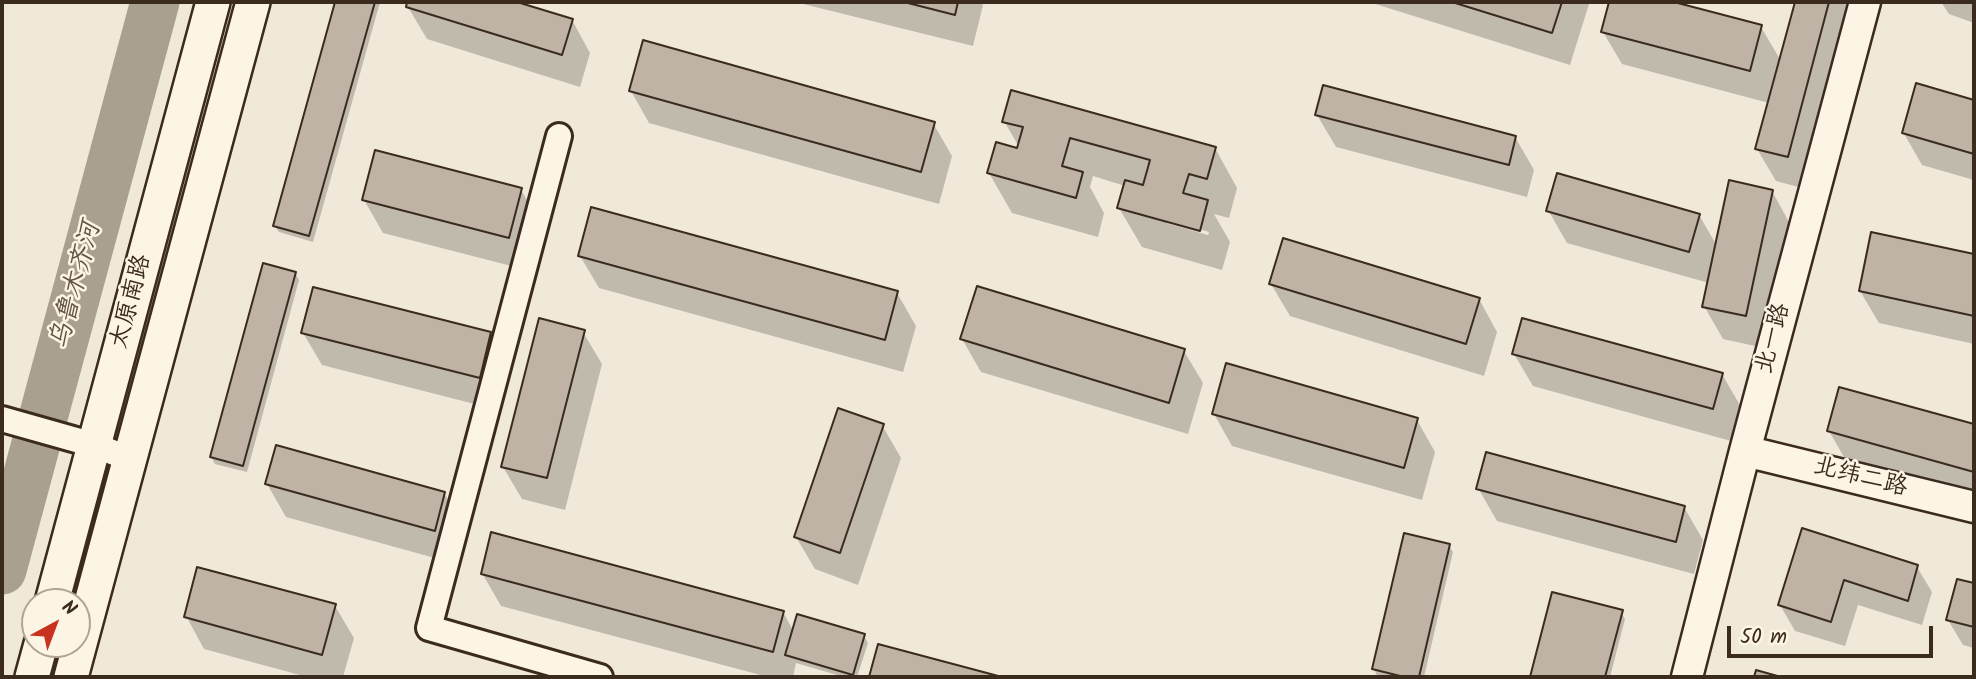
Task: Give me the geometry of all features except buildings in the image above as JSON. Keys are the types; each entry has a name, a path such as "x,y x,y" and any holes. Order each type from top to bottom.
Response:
{"main road":[{"name":"太原南路","path":"54,588 79,440 213,2"},
{"path":"71,677 253,2"},
{"path":"32,677 37,658"}],"street":[{"name":"北一路","path":"1687,677 1864,2"},
{"path":"559,136 429,628 600,677"},
{"path":"2,419 79,440 130,459"},
{"name":"北纬二路","path":"1745,450 1974,507"}],"waterway":[{"name":"乌鲁木齐河","path":"2,570 155,2"}]}
